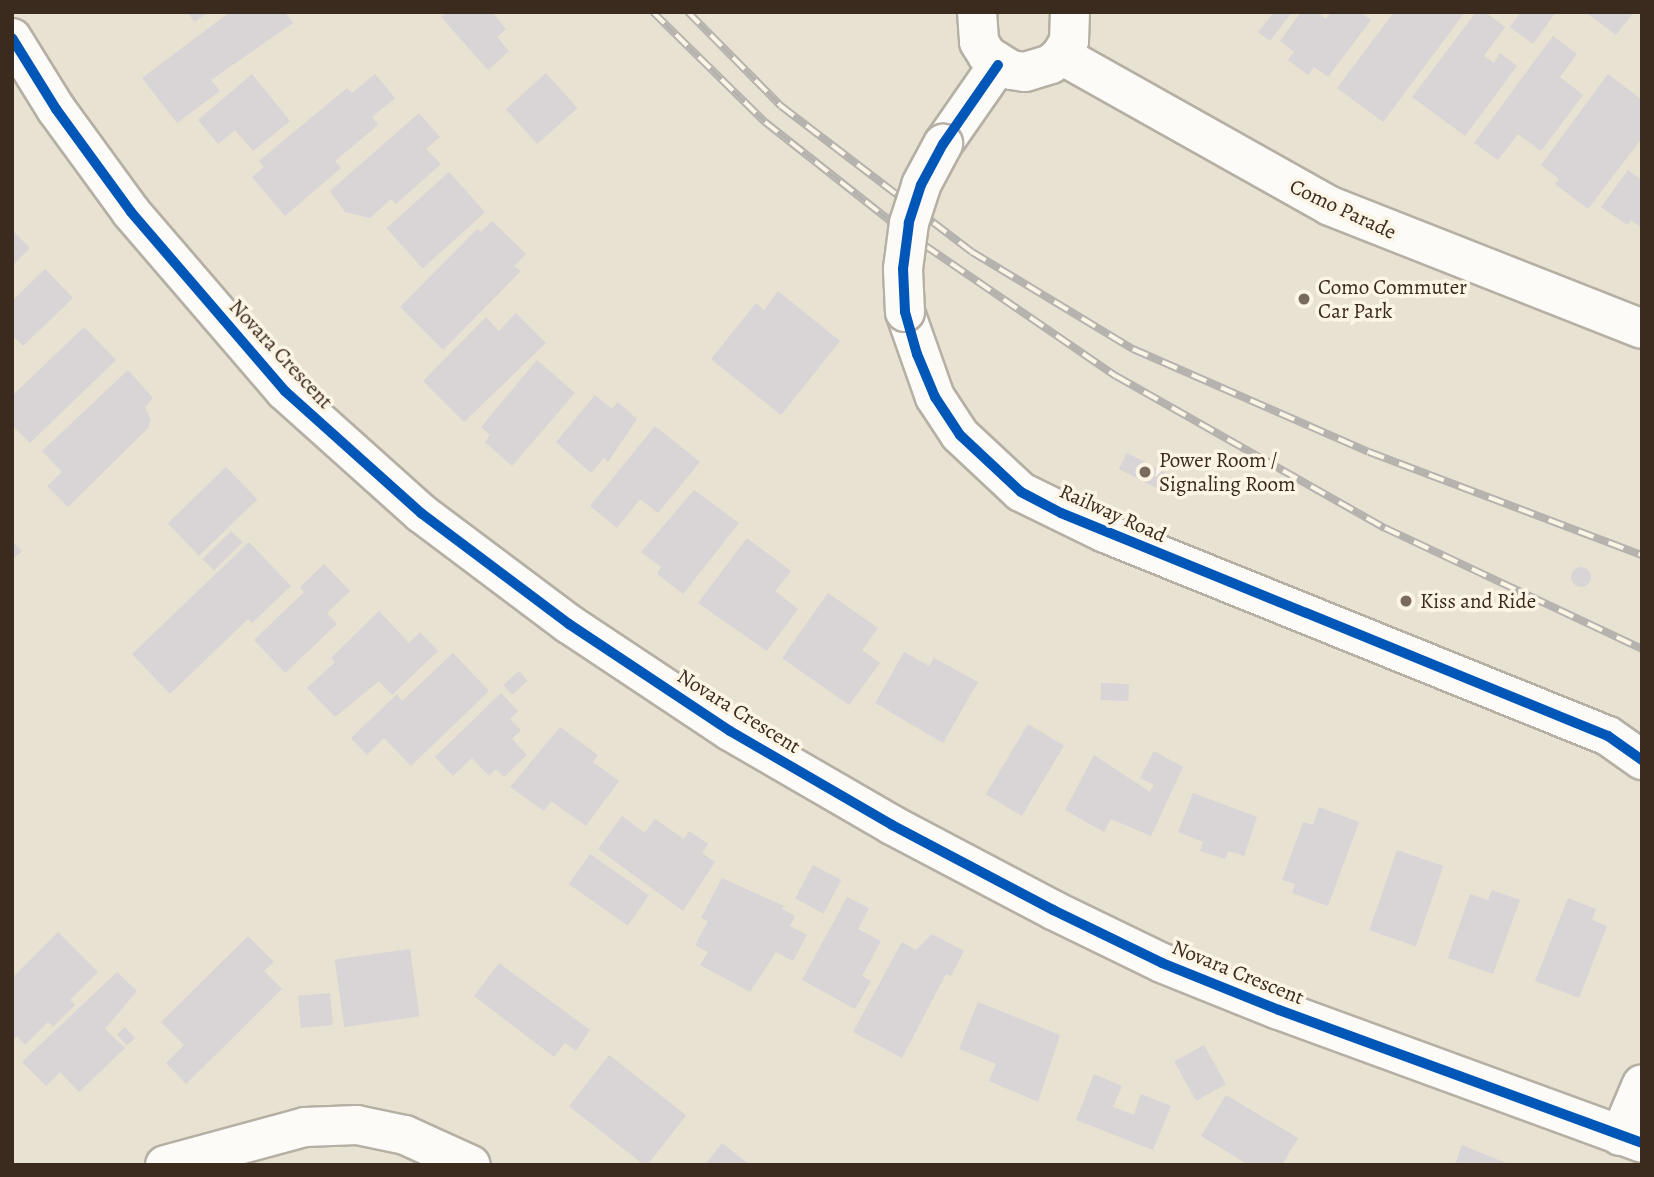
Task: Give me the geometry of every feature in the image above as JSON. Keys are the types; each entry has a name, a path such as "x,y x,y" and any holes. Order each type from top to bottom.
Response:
{"street":[{"path":"978,12 979,42 998,65 1011,70 1038,70 1061,55 1069,41 1070,12"},
{"name":"Novara Crescent","path":"12,38 56,109 131,212 285,391 421,513 569,624 730,731 892,825 1053,910 1162,963 1279,1010 1631,1140"},
{"name":"Como Parade","path":"1061,55 1331,206 1642,329"},
{"name":"Railway Road","path":"998,65 943,144 920,185 909,223 903,269 905,312 934,397 960,435 1021,492 1105,533 1608,736 1642,760"},
{"path":"1631,1140 1642,1084"},
{"path":"165,1165 305,1127 357,1125 405,1135 471,1165"}],"building":[{"path":"188,12 209,12 194,22"},
{"path":"230,12 285,12 293,23 211,80 220,91 177,123 142,78"},
{"path":"447,12 492,12 506,29 497,37 509,51 488,70 441,17"},
{"path":"1274,12 1292,12 1270,41 1258,32"},
{"path":"1301,12 1317,12 1326,19 1331,12 1360,12 1371,20 1328,77 1314,67 1308,75 1288,60 1294,52 1280,41"},
{"path":"1394,12 1465,12 1383,122 1337,88"},
{"path":"1476,12 1485,12 1505,27 1484,56 1494,63 1500,53 1517,66 1465,136 1412,97"},
{"path":"1521,12 1556,12 1533,44 1510,27"},
{"path":"1585,12 1634,12 1616,35"},
{"path":"1553,36 1577,54 1560,77 1583,95 1541,151 1518,134 1498,160 1474,143"},
{"path":"546,73 577,108 537,144 506,109"},
{"path":"252,74 290,121 253,151 235,130 218,144 198,120"},
{"path":"375,74 395,98 372,117 378,125 335,161 341,168 285,216 252,177 264,167 259,161 347,88 352,93"},
{"path":"1608,74 1642,100 1642,138 1588,209 1555,184 1559,179 1541,165"},
{"path":"419,113 440,137 426,149 441,164 396,204 391,199 370,218 345,212 330,191"},
{"path":"1628,170 1642,180 1642,228 1631,220 1627,225 1601,207"},
{"path":"449,172 485,212 423,268 387,228"},
{"path":"492,221 526,254 514,266 521,271 443,350 400,307 477,229 481,232"},
{"path":"12,230 30,248 12,266"},
{"path":"45,269 73,298 23,346 12,335 12,301"},
{"path":"778,291 840,341 781,415 711,359 756,303 764,310"},
{"path":"516,313 546,343 464,422 423,381 486,317 499,331"},
{"path":"84,327 116,360 30,443 12,425 12,396"},
{"path":"537,360 575,393 512,466 485,442 490,435 481,427"},
{"path":"128,370 153,398 145,407 151,420 148,428 68,507 47,486 62,472 42,451"},
{"path":"595,395 612,409 618,402 637,419 608,462 604,458 591,473 556,442"},
{"path":"655,426 700,462 658,513 640,499 617,528 590,506"},
{"name":"Power Room / Signaling Room","path":"1127,453 1170,475 1162,491 1119,469"},
{"path":"226,467 257,499 199,556 168,523"},
{"path":"694,490 739,523 683,594 657,574 661,567 641,552"},
{"path":"231,531 242,542 214,571 203,559"},
{"path":"747,538 791,571 775,591 798,609 767,651 698,603"},
{"path":"12,541 22,551 12,560"},
{"path":"249,542 291,586 252,623 248,619 170,694 132,654"},
{"path":"324,564 350,591 327,613 337,624 285,673 254,640 304,592 300,587"},
{"path":"1581,567 1588,570 1591,577 1588,584 1581,587 1574,584 1571,577 1574,570"},
{"path":"828,593 878,628 862,650 880,663 849,705 782,658"},
{"path":"379,611 409,643 420,632 438,651 392,695 379,681 335,717 307,688 335,662 331,658"},
{"path":"904,652 929,666 934,658 978,682 943,743 875,703"},
{"path":"453,653 489,691 411,766 384,738 367,755 351,738 397,694 402,701"},
{"path":"519,671 528,681 512,695 503,685"},
{"path":"1101,683 1129,684 1128,701 1100,700"},
{"path":"501,693 518,711 510,719 521,730 512,739 527,755 504,777 496,769 489,776 472,758 453,776 435,757"},
{"path":"1028,724 1064,746 1022,816 986,794"},
{"path":"560,727 598,755 593,762 619,781 586,826 551,801 544,811 510,787"},
{"path":"1154,751 1183,767 1151,836 1111,819 1104,832 1065,810 1094,755 1150,792 1154,785 1140,778"},
{"path":"1193,793 1257,817 1244,856 1228,851 1225,859 1200,851 1203,842 1178,832"},
{"path":"1319,807 1359,822 1328,906 1292,893 1295,884 1282,880 1303,822 1313,825"},
{"path":"622,816 645,833 655,819 684,839 689,831 708,844 702,853 715,862 683,911 598,849"},
{"path":"1397,850 1443,866 1416,946 1369,930"},
{"path":"590,854 649,895 628,926 569,884"},
{"path":"813,865 841,880 823,914 795,899"},
{"path":"722,878 784,906 782,909 795,916 790,926 807,935 793,961 776,952 750,992 700,965 708,952 695,945 708,921 701,918"},
{"path":"1492,890 1520,900 1493,974 1448,958 1470,894 1488,900"},
{"path":"847,897 869,908 858,929 881,941 862,976 871,981 855,1009 802,980"},
{"path":"1568,898 1596,909 1592,920 1607,926 1579,998 1535,981"},
{"path":"58,932 98,972 70,1000 75,1005 53,1027 48,1022 25,1045 17,1036 12,1041 12,978"},
{"path":"932,934 964,951 951,976 946,974 902,1058 853,1032 902,942 916,950"},
{"path":"248,936 274,962 264,971 282,989 186,1084 166,1063 184,1045 161,1022"},
{"path":"410,949 419,1016 344,1027 335,960"},
{"path":"499,963 590,1030 576,1051 565,1043 554,1057 474,996"},
{"path":"117,972 137,991 105,1029 125,1048 79,1092 60,1072 46,1086 22,1062"},
{"path":"330,993 333,1025 301,1028 298,996"},
{"path":"978,1002 1060,1035 1038,1102 989,1081 996,1064 959,1049"},
{"path":"125,1027 135,1038 127,1046 117,1034"},
{"path":"1204,1045 1226,1084 1196,1101 1174,1061"},
{"path":"609,1055 686,1115 647,1165 644,1165 569,1106"},
{"path":"1094,1074 1122,1086 1113,1107 1134,1115 1141,1094 1171,1106 1153,1150 1076,1120"},
{"path":"1226,1095 1298,1138 1282,1165 1249,1165 1201,1136"},
{"path":"722,1143 750,1165 705,1165"},
{"path":"1462,1145 1511,1165 1455,1165"}],"railway":[{"path":"653,12 765,122 898,227 1116,376 1385,528 1642,649"},
{"path":"688,12 781,106 972,252 1133,349 1369,452 1642,555"}],"cycle path":[{"path":"12,38 56,109 131,212 285,391 421,513 569,624 730,731 892,825 1053,910 1162,963 1279,1010 1642,1143"},
{"path":"998,65 943,144 921,185 909,223 903,269 905,312 917,354 935,397 960,435 1021,492 1061,513 1608,736 1642,760"}],"place":[{"name":"Como Commuter Car Park","path":"1304,299"},
{"name":"Power Room / Signaling Room","path":"1145,472"},
{"name":"Kiss and Ride","path":"1406,601"}]}
